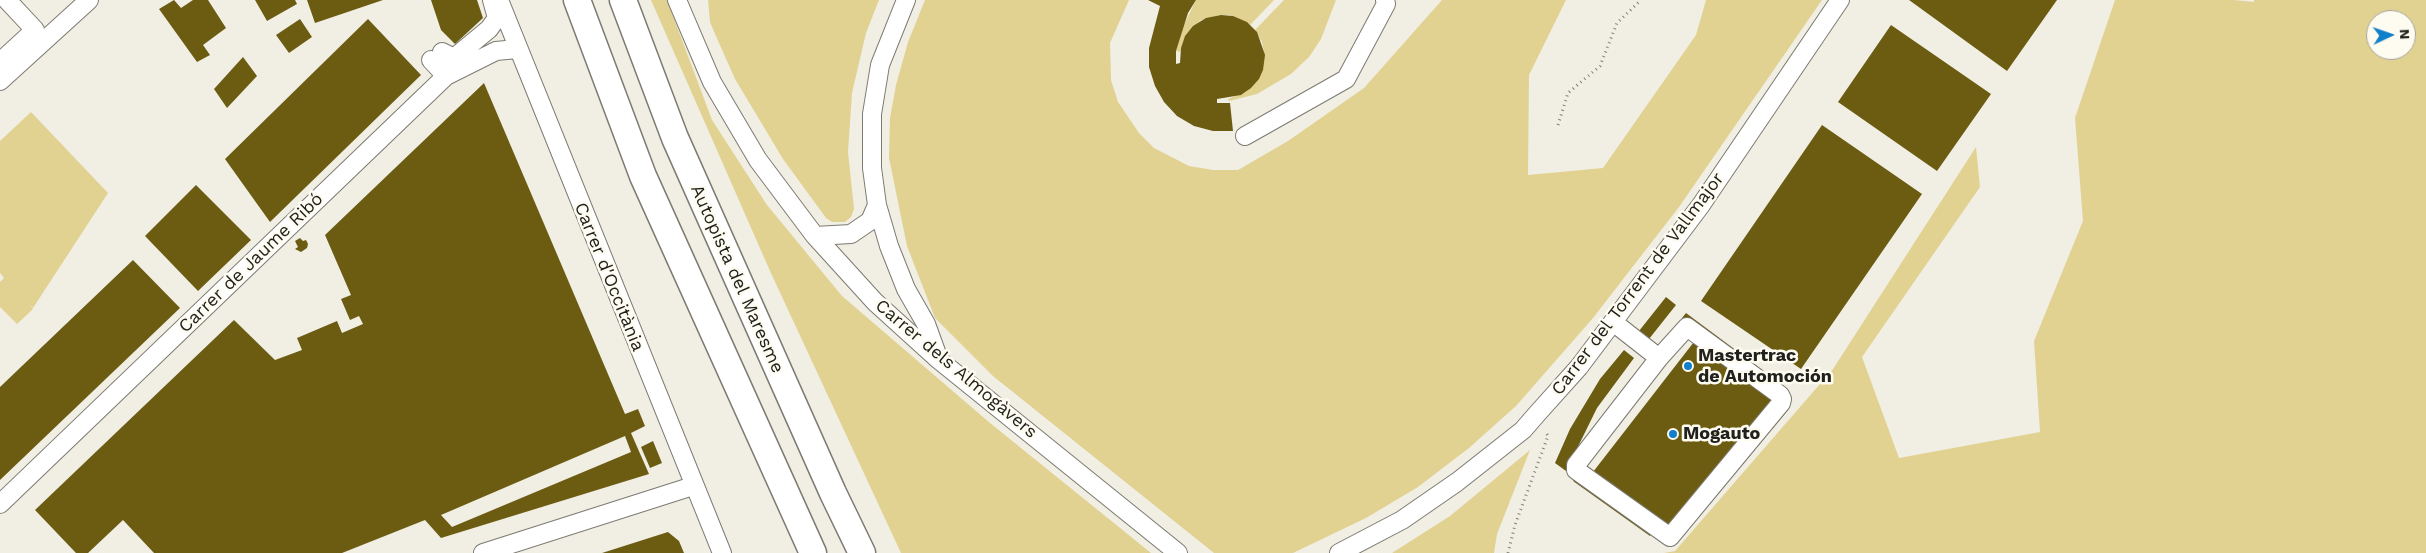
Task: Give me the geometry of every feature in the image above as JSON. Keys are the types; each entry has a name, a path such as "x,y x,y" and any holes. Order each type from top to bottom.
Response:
{"highway":[{"path":"577,0 643,176 813,553"},
{"name":"Autopista del Maresme","path":"623,0 675,138 833,493 862,553"}],"street":[{"path":"0,62 35,30 7,0"},
{"path":"0,81 89,0"},
{"path":"446,76 437,56 454,58 489,29 497,18 492,0"},
{"name":"Carrer d'Occitània","path":"499,0 693,486 722,553"},
{"name":"Carrer dels Almogàvers","path":"678,0 687,26 712,82 758,160 816,236 875,302 939,360 1178,553"},
{"path":"687,26 691,0"},
{"path":"906,0 880,65 872,114 872,168 877,205 889,246 906,289 926,324 939,360"},
{"path":"1245,136 1346,79 1386,4 1385,0"},
{"name":"Carrer del Torrent de Vallmajor","path":"1339,553 1402,520 1457,482 1523,430 1579,367 1701,205 1840,0"},
{"name":"Carrer de Jaume Ribó","path":"0,504 446,76 496,51 517,49"},
{"path":"816,236 851,234 870,222 877,205"},
{"path":"1613,322 1658,358"},
{"path":"1689,327 1782,398 1781,403 1670,537 1576,470 1576,465 1658,358 1684,328 1689,327"},
{"path":"483,553 693,486"}],"path":[{"path":"1558,124 1568,93 1600,66 1618,24 1641,0"},
{"path":"1508,553 1515,525 1548,436 1536,415"}],"shaded area":[{"path":"651,0 667,0 712,120 767,205 842,296 990,423 1151,553 901,553 770,271"},
{"path":"708,0 879,0 866,33 852,93 848,152 854,209 851,217 845,222 832,222 826,218 783,159 735,79 710,22"},
{"path":"925,0 1129,0 1110,43 1111,80 1118,102 1139,133 1154,148 1189,166 1213,170 1238,170 1288,141 1364,88 1442,0 1566,0 1529,75 1528,175 1603,168 1696,35 1706,0 1822,0 1679,207 1593,318 1516,406 1469,448 1418,487 1366,518 1293,553 1214,553 993,376 935,318 907,246 889,158 890,118 896,85 908,42"},
{"path":"1196,0 1274,0 1250,25 1230,15 1220,15 1201,20 1186,35 1180,52 1176,51 1183,27"},
{"path":"1284,0 1336,0 1321,39 1309,57 1291,74 1257,94 1229,101 1228,99 1246,92 1260,76 1264,52 1262,42 1255,30"},
{"path":"2115,0 2234,0 2254,2 2254,0 2426,0 2426,553 1664,553 1675,551 1833,369 1976,147 1980,187 1862,357 1899,458 2040,432 2034,341 2083,221 2075,118"},
{"path":"31,112 108,193 33,308 29,304 33,309 17,324 0,307 0,282 4,278 0,273 0,141"},
{"path":"1530,450 1497,534 1494,553 1392,553 1450,516"}],"building":[{"path":"174,0 181,8 193,0 208,0 226,28 203,45 210,55 197,62 159,9"},
{"path":"255,0 295,0 297,4 267,21"},
{"path":"307,0 383,0 315,23"},
{"path":"431,0 477,0 483,18 455,44 441,30"},
{"path":"1148,0 1196,0 1188,13 1176,51 1176,64 1180,63 1181,48 1185,36 1193,26 1206,18 1221,15 1233,16 1247,22 1257,32 1265,55 1263,70 1259,79 1241,95 1217,99 1217,103 1230,103 1233,131 1213,131 1194,126 1177,116 1164,102 1155,86 1149,67 1149,48 1160,6"},
{"path":"1909,0 2057,0 2007,71"},
{"path":"300,19 312,37 289,53 276,35"},
{"path":"368,19 421,75 270,222 225,159"},
{"path":"1891,25 1991,94 1937,171 1838,102"},
{"path":"243,57 257,76 227,108 214,89"},
{"path":"484,83 625,414 638,409 645,426 631,433 649,474 441,538 425,520 342,553 154,553 123,520 88,553 76,553 35,510 234,320 275,360 302,350 297,338 337,321 342,333 363,324 359,316 350,320 341,299 351,295 325,235","holes":["625,436 631,452 452,527 441,515"]},
{"path":"1822,125 1922,194 1801,369 1701,301"},
{"path":"196,185 251,240 198,291 145,236"},
{"path":"300,238 303,241 306,240 308,244 307,248 301,252 295,249 298,247 295,241"},
{"path":"133,260 180,308 0,480 0,387"},
{"path":"1666,297 1676,305 1649,339 1639,331"},
{"path":"1686,313 1784,386 1780,391 1682,318"},
{"path":"1697,338 1774,398 1670,532 1593,472"},
{"path":"1624,350 1634,358 1597,408 1566,471 1555,463 1570,429 1600,379"},
{"path":"1783,406 1788,410 1684,535 1679,531"},
{"path":"653,441 662,463 650,468 641,447"},
{"path":"1577,476 1653,531 1650,536 1573,481"},
{"path":"668,532 679,541 684,553 602,553"}],"place":[{"name":"Mastertrac de Automoción","path":"1688,366"},
{"name":"Mogauto","path":"1673,434"}]}
